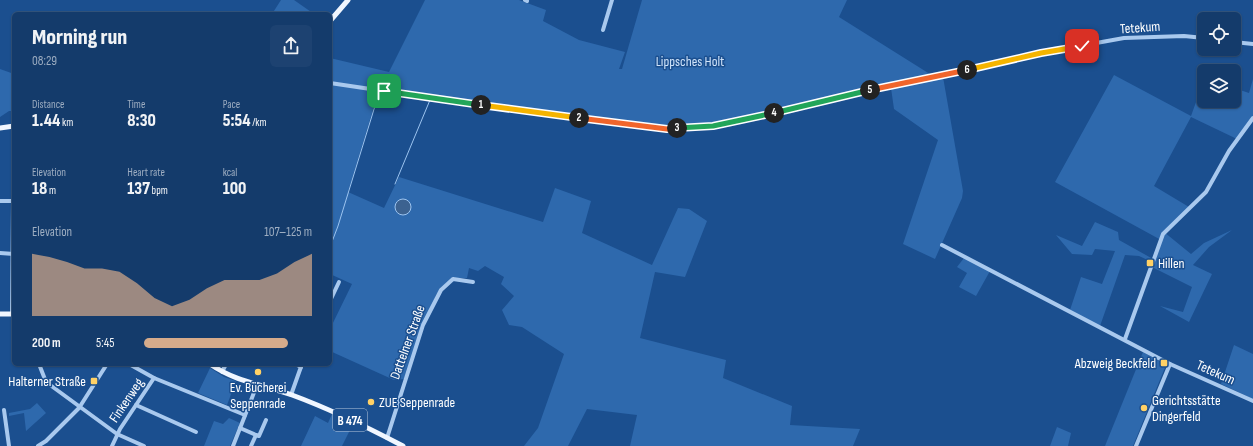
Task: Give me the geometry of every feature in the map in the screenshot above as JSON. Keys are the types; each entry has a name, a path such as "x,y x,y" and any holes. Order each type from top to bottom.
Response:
{"main road":[{"path":"332,19 348,0"},
{"path":"0,128 12,126"},
{"path":"0,314 12,314"},
{"name":"B 474","path":"213,366 222,372 257,385 291,395 403,446"}],"street":[{"path":"603,30 612,0"},
{"name":"Tetekum","path":"332,83 485,106 667,129 713,126 1041,53 1124,38 1184,36 1197,37"},
{"path":"1241,43 1253,44"},
{"path":"1125,340 1163,234 1206,192 1229,151 1253,118"},
{"path":"0,201 12,201"},
{"name":"Tetekum","path":"942,245 1170,364 1253,401"},
{"path":"0,253 12,254"},
{"name":"Dattelner Straße","path":"387,438 423,325 437,296 453,279 473,282"},
{"path":"332,297 339,282"},
{"path":"1136,446 1170,364"},
{"path":"40,366 46,382 79,408 117,434 144,446"},
{"path":"38,446 46,441 79,408 106,366"},
{"path":"133,366 154,378 245,415"},
{"path":"222,372 225,366"},
{"path":"291,395 301,366"},
{"name":"Finkenweg","path":"112,446 117,434 154,378"},
{"path":"233,446 257,385"},
{"path":"136,405 196,432"},
{"path":"4,410 9,446"},
{"path":"251,446 256,435 259,436 266,420"},
{"path":"240,428 256,435"}],"green space":[{"path":"281,0 294,0 311,12 273,12"},
{"name":"Lippsches Holt","path":"425,0 519,0 546,10 543,21 579,40 625,52 619,69 622,69 642,0 847,0 839,17 933,76 842,94 714,125 667,128 486,106 379,90 348,192 384,208 399,177 543,222 555,188 591,201 582,233 652,265 678,208 689,209 707,221 685,277 655,272 640,338 726,360 723,378 792,406 790,425 860,429 853,446 630,446 637,415 587,409 568,446 524,446 538,428 564,354 522,327 509,325 502,310 514,296 501,284 504,277 485,266 478,271 469,268 467,278 453,278 445,284 436,295 404,379 394,380 332,352 332,325 352,284 332,275 332,58 389,72"},
{"path":"0,69 12,73 12,111 9,111 0,117"},
{"path":"1114,75 1191,116 1197,99 1197,108 1241,108 1241,90 1249,93 1253,79 1253,116 1237,139 1191,117 1154,186 1189,207 1164,232 1191,254 1204,243 1232,230 1209,247 1193,265 1212,274 1189,322 1160,306 1183,312 1192,287 1152,267 1161,240 1055,182"},
{"path":"943,77 963,191 962,198 935,259 903,244 938,140 894,109 891,88"},
{"path":"1095,222 1118,232 1119,240 1153,259 1152,262 1139,256 1125,255 1100,326 1070,310 1081,277 1102,284 1115,251 1095,249 1092,255 1072,254 1056,235 1082,246"},
{"path":"964,258 990,271 976,296 959,287 967,273 957,267"},
{"path":"1234,345 1253,354 1253,399 1221,384"},
{"path":"1143,352 1166,365 1133,446 1105,446"},
{"path":"210,368 224,377 236,381 227,405 198,393"},
{"path":"37,403 46,413 26,431 24,413 9,416 9,413 30,409"},
{"path":"332,414 353,424 342,446 301,446 315,416 328,423"},
{"path":"229,418 240,423 230,446 204,446 214,421 223,424"},
{"path":"1057,427 1071,433 1068,446 1050,446"}],"shaded area":[{"path":"403,199 409,201 411,207 409,213 403,215 397,213 395,207 397,201"}],"waterway":[{"path":"332,242 379,93"},
{"path":"395,184 430,100"}],"place":[{"name":"Hillen","path":"1150,263"},
{"name":"Abzweig Beckfeld","path":"1164,363"},
{"name":"Ev. Bücherei Seppenrade","path":"258,372"},
{"name":"Halterner Straße","path":"94,381"},
{"name":"ZUE Seppenrade","path":"371,402"},
{"name":"Gerichtsstätte Dingerfeld","path":"1144,408"}],"route":[{"path":"384,91 485,106 667,129 713,126 1041,53 1082,46"}]}
